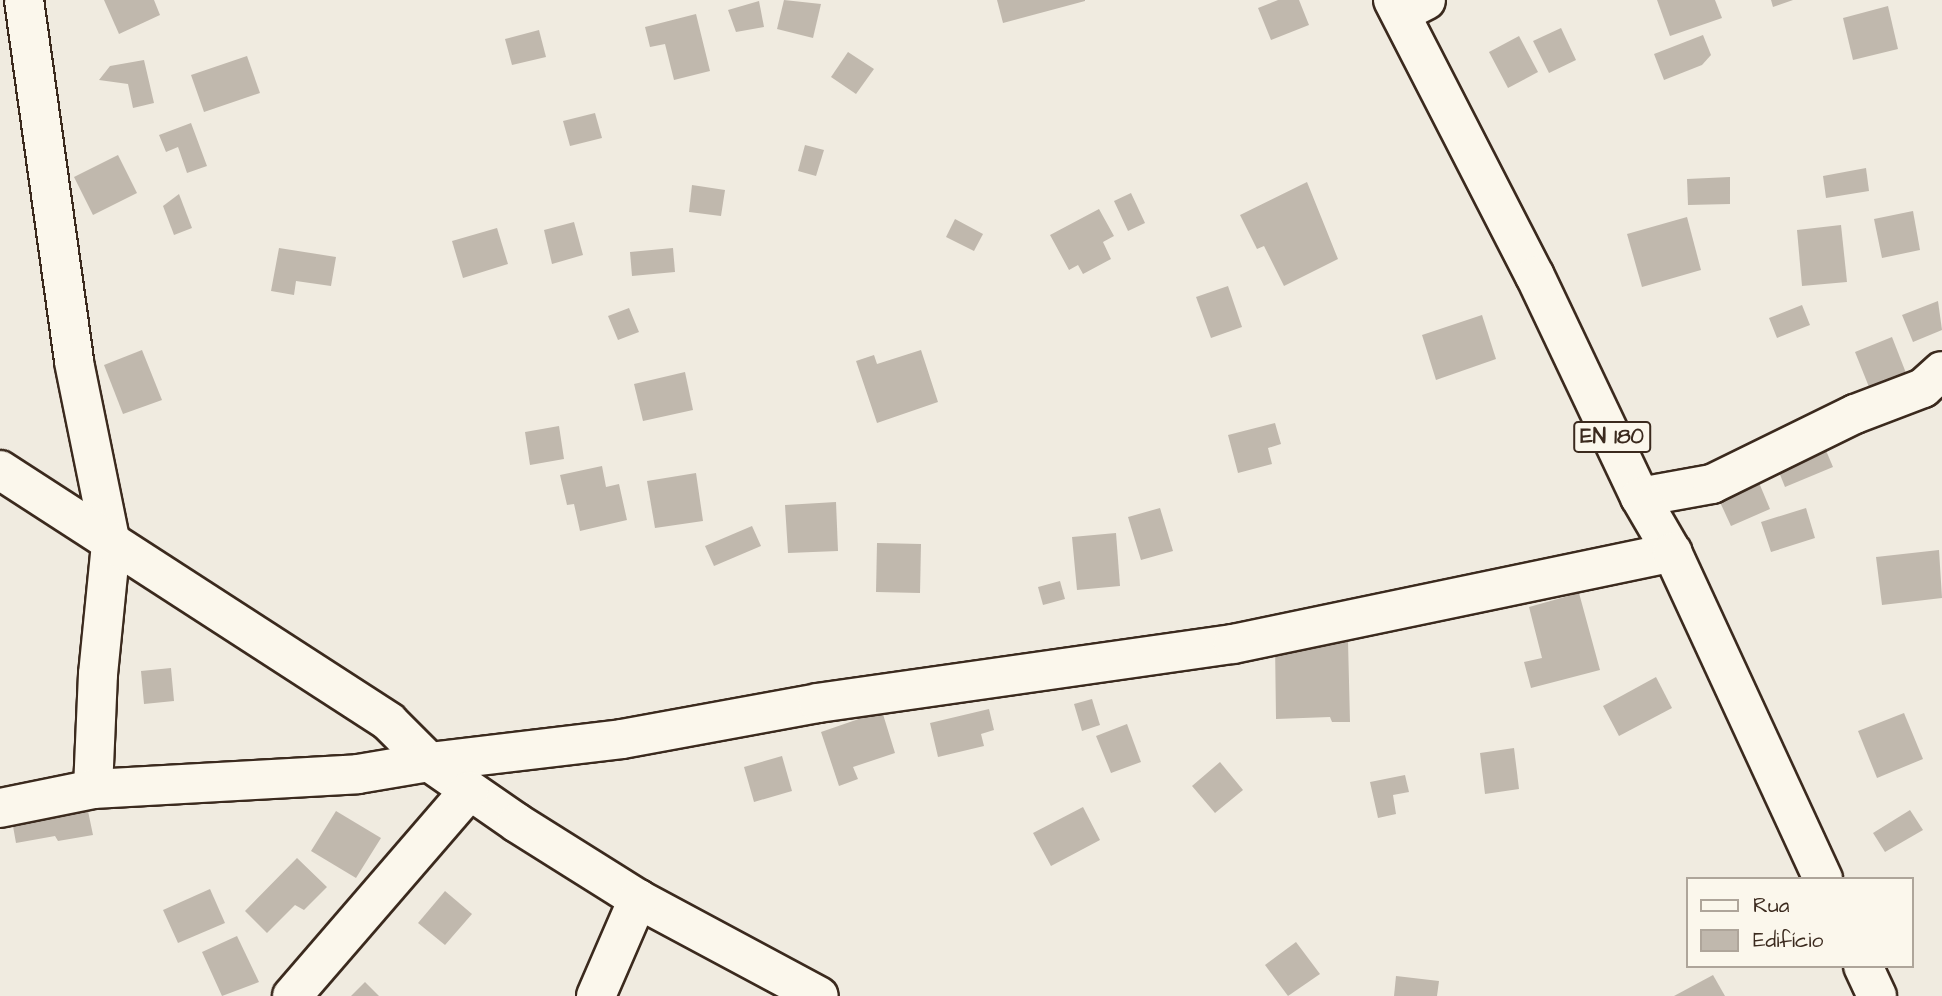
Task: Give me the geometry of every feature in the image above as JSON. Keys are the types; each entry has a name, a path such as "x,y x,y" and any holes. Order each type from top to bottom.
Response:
{"street":[{"path":"24,0 74,362 111,544 97,674 93,789"},
{"name":"EN 180","path":"1406,4 1640,497 1672,552 1822,877"},
{"path":"1640,497 1712,484 1855,414 1923,388 1942,371"},
{"path":"0,470 389,722 429,762 469,791 638,899 819,996"},
{"path":"0,808 93,789 358,774 429,762 622,739 845,699 1233,644 1672,552"},
{"path":"292,996 469,791"},
{"path":"596,996 638,899"},
{"path":"1864,968 1877,996"}],"building":[{"path":"104,0 154,0 160,15 119,34"},
{"path":"784,0 821,4 813,38 777,29"},
{"path":"997,0 1085,0 1085,1 1003,23"},
{"path":"1278,0 1299,0 1309,25 1271,40 1258,8"},
{"path":"1657,0 1715,0 1722,18 1670,36"},
{"path":"1771,0 1793,0 1773,7"},
{"path":"759,1 764,27 736,32 728,10"},
{"path":"1888,6 1898,49 1853,60 1843,18"},
{"path":"696,14 710,71 674,80 665,44 650,47 645,27"},
{"path":"1561,28 1576,60 1549,73 1533,41"},
{"path":"539,30 546,57 512,65 505,39"},
{"path":"1703,35 1711,55 1702,65 1664,80 1654,54"},
{"path":"1519,36 1538,72 1508,88 1489,52"},
{"path":"848,52 874,69 856,94 831,77"},
{"path":"247,56 260,93 204,112 191,75"},
{"path":"144,60 154,103 133,108 128,84 99,80 110,66"},
{"path":"595,113 602,138 570,146 563,121"},
{"path":"191,123 207,166 187,173 178,147 166,152 159,135"},
{"path":"805,145 824,150 816,176 798,171"},
{"path":"118,155 137,193 93,215 74,177"},
{"path":"1866,168 1869,191 1826,198 1823,176"},
{"path":"1730,177 1730,204 1688,205 1687,179"},
{"path":"1307,182 1338,259 1284,286 1264,246 1257,249 1240,215"},
{"path":"692,185 725,190 721,216 689,212"},
{"path":"1131,193 1145,223 1128,231 1114,201"},
{"path":"179,194 192,228 174,235 163,206"},
{"path":"1099,209 1114,236 1103,242 1111,259 1083,274 1078,265 1069,270 1050,235"},
{"path":"1913,211 1920,250 1882,258 1874,219"},
{"path":"1687,217 1701,270 1642,287 1627,234"},
{"path":"955,219 983,234 974,251 946,237"},
{"path":"574,222 583,255 552,264 544,230"},
{"path":"1841,225 1847,282 1802,286 1797,230"},
{"path":"497,228 508,264 463,278 452,241"},
{"path":"279,248 336,257 331,286 296,281 294,295 271,291"},
{"path":"673,248 675,272 632,276 630,252"},
{"path":"1228,286 1242,327 1211,338 1196,297"},
{"path":"1938,301 1942,330 1913,342 1902,315"},
{"path":"1802,305 1810,325 1777,338 1769,318"},
{"path":"629,308 639,332 618,340 608,316"},
{"path":"1482,315 1496,359 1436,380 1422,335"},
{"path":"1892,337 1906,373 1869,387 1855,352"},
{"path":"142,350 162,400 123,414 104,365"},
{"path":"921,350 938,402 877,423 856,361 874,355 877,364"},
{"path":"685,372 693,410 643,421 634,384"},
{"path":"1275,423 1281,444 1268,448 1272,464 1238,473 1228,435"},
{"path":"559,426 564,459 530,465 525,432"},
{"path":"1822,441 1833,467 1785,487 1774,460"},
{"path":"602,466 606,487 619,484 627,520 580,531 574,504 567,505 560,475"},
{"path":"1752,466 1770,509 1731,526 1713,487"},
{"path":"696,473 703,521 655,528 647,481"},
{"path":"836,502 838,551 788,553 785,505"},
{"path":"1160,508 1173,551 1141,560 1128,517"},
{"path":"1806,508 1815,538 1771,552 1761,522"},
{"path":"752,526 761,546 714,566 705,546"},
{"path":"1116,533 1120,586 1077,590 1072,537"},
{"path":"877,543 921,544 920,593 876,592"},
{"path":"1939,550 1942,598 1882,605 1876,557"},
{"path":"1060,581 1065,599 1043,605 1038,587"},
{"path":"1579,593 1600,670 1531,688 1524,662 1542,658 1529,607"},
{"path":"1348,641 1350,722 1332,722 1330,717 1276,719 1275,643"},
{"path":"171,668 174,701 144,704 141,671"},
{"path":"1656,677 1672,708 1619,736 1603,706"},
{"path":"1092,699 1100,725 1082,731 1074,704"},
{"path":"989,709 994,730 981,734 984,746 938,757 930,723"},
{"path":"882,711 895,753 853,767 858,779 839,786 821,732"},
{"path":"1904,713 1923,759 1877,778 1858,731"},
{"path":"1127,724 1141,762 1111,773 1096,736"},
{"path":"1514,748 1519,789 1485,794 1480,753"},
{"path":"782,756 792,791 754,802 744,767"},
{"path":"1220,762 1243,790 1215,813 1192,786"},
{"path":"1405,775 1409,792 1393,795 1396,814 1378,818 1370,782"},
{"path":"1083,807 1100,840 1051,866 1033,833"},
{"path":"53,808 55,817 88,811 93,835 58,841 55,836 16,843 11,815"},
{"path":"1910,810 1923,830 1885,852 1873,833"},
{"path":"336,811 381,838 356,878 311,851"},
{"path":"297,858 327,887 304,910 295,905 267,933 245,911"},
{"path":"210,889 225,923 178,943 163,910"},
{"path":"445,891 472,914 445,945 418,923"},
{"path":"237,936 259,982 222,996 202,952"},
{"path":"1296,942 1320,974 1288,996 1265,965"},
{"path":"1713,975 1725,996 1674,996"},
{"path":"1396,976 1439,981 1437,996 1394,996"},
{"path":"365,982 379,996 351,996"}]}
